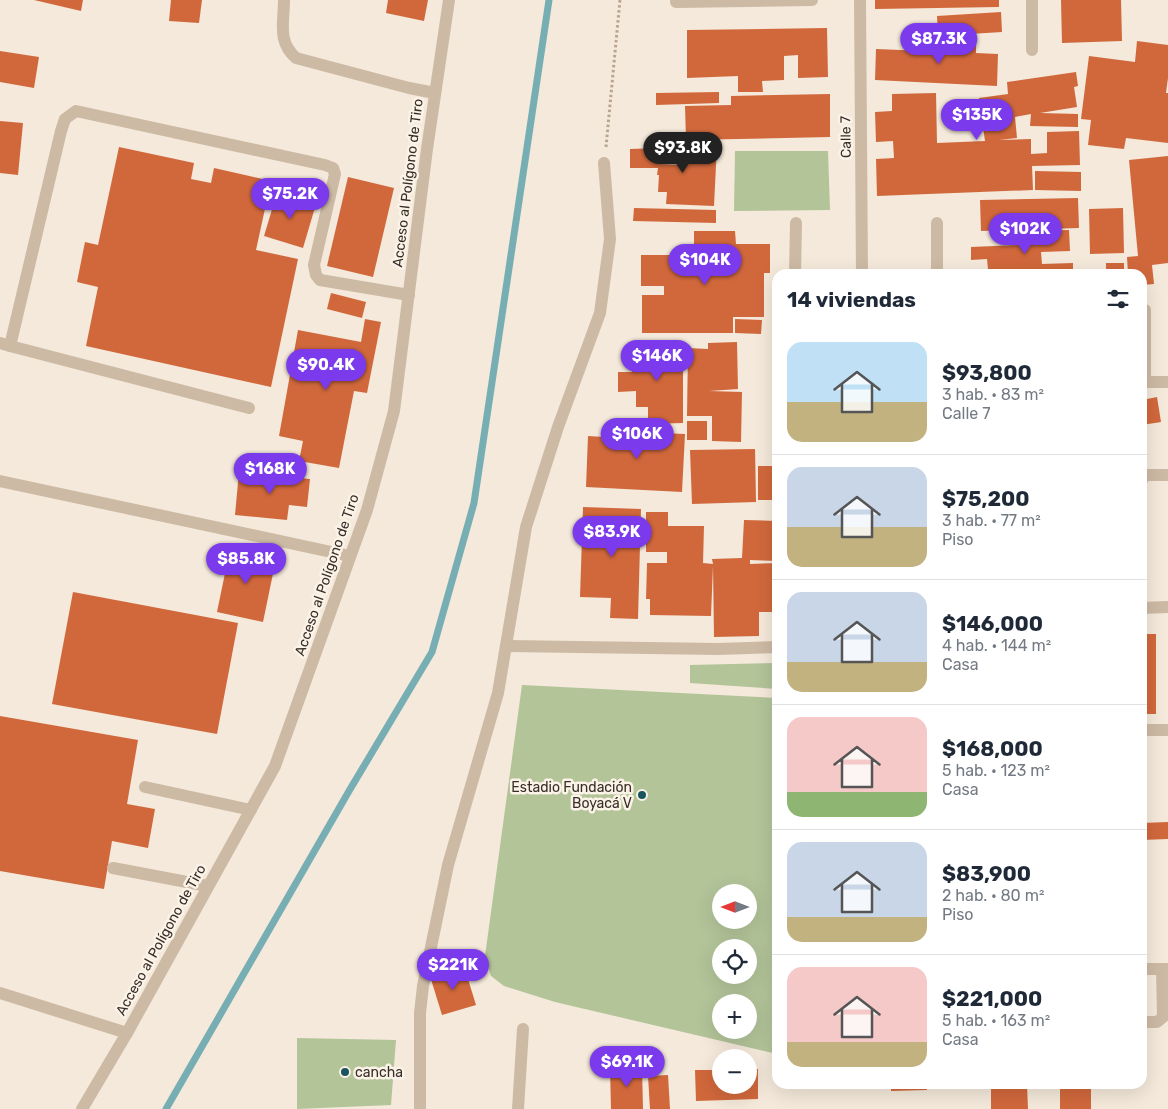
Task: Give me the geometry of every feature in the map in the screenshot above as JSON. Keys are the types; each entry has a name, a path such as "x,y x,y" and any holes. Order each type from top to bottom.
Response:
{"street":[{"path":"284,0 283,39 287,50 296,58 435,93"},
{"name":"Acceso al Polígono de Tiro","path":"82,1109 127,1033 275,766 367,510 394,411 435,93 449,0"},
{"path":"676,2 812,0"},
{"name":"Calle 7","path":"860,0 862,269"},
{"path":"1032,0 1032,50"},
{"path":"248,408 5,344 61,131 65,119 76,111 333,168 335,174 314,265 316,275 320,280 409,295"},
{"path":"420,1109 420,1013 423,986 448,865 498,693 526,527 558,427 600,313 610,239 604,163"},
{"path":"796,223 796,269"},
{"path":"938,223 938,269"},
{"path":"1147,382 1168,382"},
{"path":"1147,475 1168,475"},
{"path":"0,481 350,556"},
{"path":"1147,608 1168,607"},
{"path":"506,646 718,649 772,647"},
{"path":"1147,730 1168,730"},
{"path":"145,787 251,810"},
{"path":"113,868 208,886"},
{"path":"1147,969 1165,969 1162,1017 1157,1022 1147,1022"},
{"path":"0,993 127,1033"},
{"path":"518,1109 523,1030"}],"path":[{"path":"604,163 620,0"}],"green space":[{"path":"735,151 828,151 830,210 734,211"},
{"path":"772,663 772,689 690,683 690,665"},
{"name":"Estadio Fundación Boyacá V","path":"522,685 772,698 772,1053 713,1039 757,1039 757,994 712,994 712,1039 555,1002 504,986 491,976 485,956"},
{"name":"cancha","path":"297,1038 396,1040 391,1105 297,1109"}],"building":[{"path":"34,0 83,0 81,11"},
{"path":"171,0 202,0 199,23 169,21"},
{"path":"388,0 428,0 424,21 386,13"},
{"path":"875,0 999,0 999,7 875,9"},
{"path":"1061,0 1121,0 1122,41 1062,43"},
{"path":"1001,12 1002,32 938,36 937,16"},
{"path":"827,28 828,77 798,78 798,55 784,56 784,80 762,81 763,92 738,92 738,76 687,78 687,30"},
{"path":"951,37 976,38 976,53 998,54 997,86 875,80 876,49 950,52"},
{"path":"1137,41 1168,45 1166,93 1168,93 1168,143 1126,138 1124,149 1088,145 1091,120 1081,119 1089,56 1135,62"},
{"path":"0,51 39,57 34,88 0,82"},
{"path":"1076,72 1078,86 1074,87 1077,107 1040,113 1078,114 1078,127 1030,126 1031,114 1015,117 1017,138 999,140 1031,139 1031,154 1047,153 1047,132 1079,131 1080,165 1032,166 1033,190 877,196 876,159 894,158 893,141 876,142 875,112 892,111 892,94 936,93 937,143 985,141 979,98 1008,94 1007,82"},
{"path":"719,92 719,103 656,105 656,93"},
{"path":"830,94 830,137 686,140 685,106 731,105 731,96"},
{"path":"0,121 23,123 18,175 0,173"},
{"path":"684,143 717,145 714,206 666,204 667,192 658,192 658,168 630,168 630,149 658,148 659,164 683,165"},
{"path":"119,147 194,163 191,179 211,183 214,168 271,181 256,250 298,259 271,387 86,346 98,287 77,282 85,242 98,245"},
{"path":"1168,156 1168,263 1152,265 1154,284 1147,285 1147,269 1128,269 1127,257 1138,256 1129,160"},
{"path":"1035,171 1081,172 1081,191 1035,190"},
{"path":"348,177 394,188 373,277 327,266"},
{"path":"277,193 316,204 303,248 264,236"},
{"path":"1078,198 1079,228 981,231 980,200"},
{"path":"634,208 716,210 716,223 633,221"},
{"path":"1123,208 1124,253 1090,254 1089,209"},
{"path":"1069,230 1070,251 1041,252 1042,264 1073,263 1073,269 988,269 987,259 971,260 971,247 1021,245 1020,231"},
{"path":"694,231 735,231 736,244 770,244 770,273 764,273 764,317 733,317 733,333 642,333 642,295 664,295 664,286 641,286 641,255 694,255"},
{"path":"1106,263 1124,263 1124,269 1106,269"},
{"path":"331,293 366,302 362,318 327,309"},
{"path":"365,319 381,322 367,393 354,391 339,468 299,461 303,441 279,436 298,330 361,342"},
{"path":"735,319 762,320 761,334 735,333"},
{"path":"737,342 738,389 709,391 742,392 741,442 712,441 712,416 687,416 688,348 708,349 708,343"},
{"path":"632,345 683,345 683,423 648,424 648,407 636,407 636,391 618,392 618,372 632,372"},
{"path":"1157,397 1161,422 1147,424 1147,399"},
{"path":"687,421 707,421 707,440 687,440"},
{"path":"621,424 662,427 662,433 685,434 682,492 586,487 588,436 620,438"},
{"path":"755,449 756,502 692,504 690,450"},
{"path":"758,466 772,466 772,500 758,500"},
{"path":"239,472 310,479 307,507 289,505 287,520 235,515"},
{"path":"583,507 641,509 638,619 610,618 611,598 580,597"},
{"path":"646,512 668,512 668,526 704,526 703,563 713,564 712,559 742,558 744,520 772,521 772,561 750,560 750,564 772,563 772,612 759,612 759,636 714,637 713,566 711,616 650,615 650,599 646,599 647,563 667,563 667,552 646,552"},
{"path":"230,549 276,559 263,622 217,612"},
{"path":"73,592 238,623 217,734 52,704"},
{"path":"1147,634 1156,634 1156,714 1147,714"},
{"path":"0,716 138,740 127,804 155,809 148,848 112,841 104,889 0,871"},
{"path":"1168,822 1168,839 1147,840 1147,823"},
{"path":"464,966 476,1005 442,1015 430,976"},
{"path":"642,1067 643,1109 611,1109 610,1068"},
{"path":"758,1069 758,1099 696,1101 695,1070 712,1070 712,1094 757,1094"},
{"path":"668,1075 670,1109 650,1109 648,1076"},
{"path":"891,1089 927,1089 927,1090 891,1091"},
{"path":"991,1089 1027,1089 1028,1109 991,1109"},
{"path":"1060,1089 1091,1089 1091,1109 1060,1109"}],"waterway":[{"path":"166,1109 349,791 432,652 474,503 549,0"}],"place":[{"name":"Estadio Fundación Boyacá V","path":"642,795"},
{"name":"cancha","path":"345,1072"}]}
